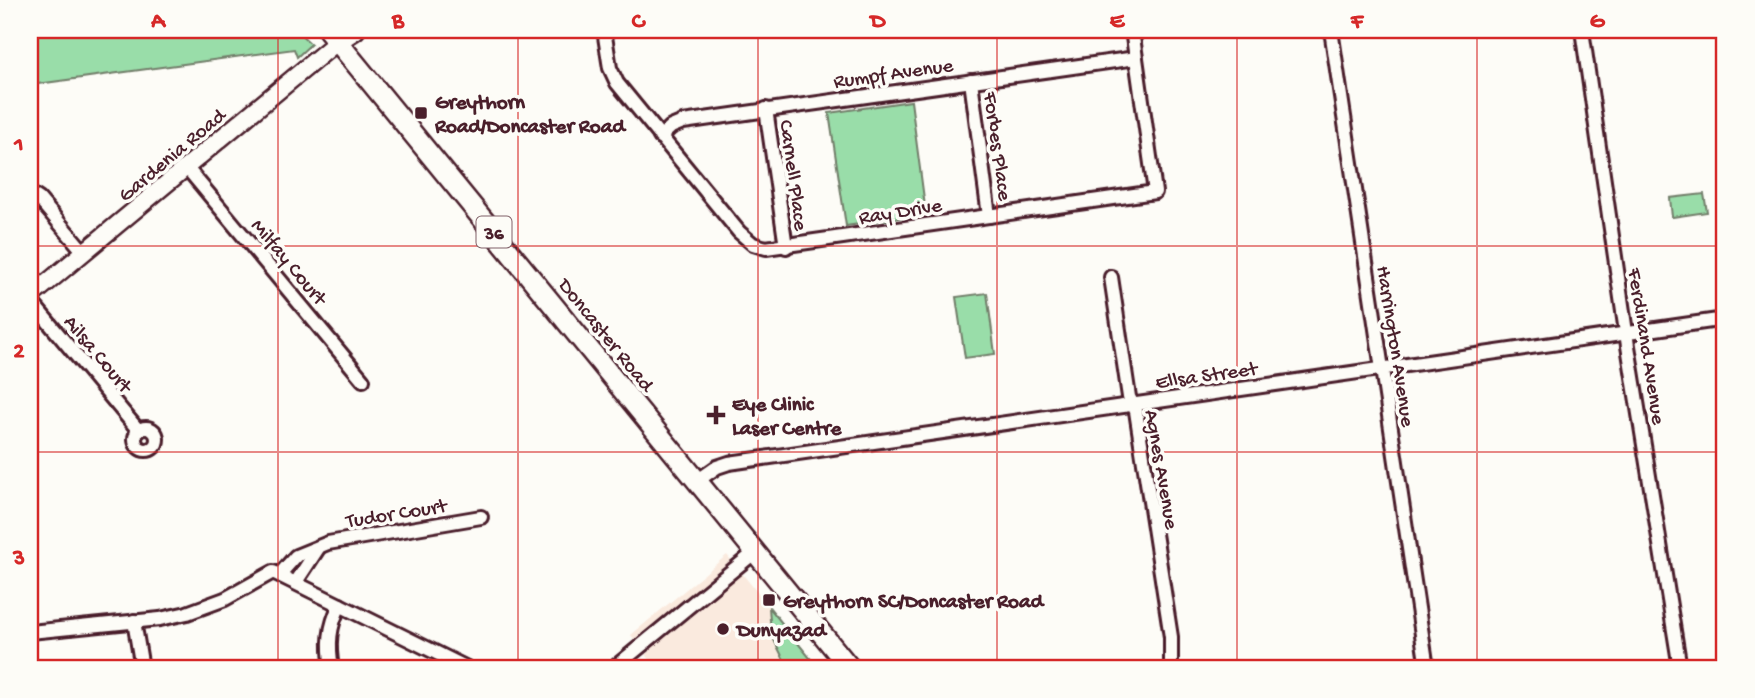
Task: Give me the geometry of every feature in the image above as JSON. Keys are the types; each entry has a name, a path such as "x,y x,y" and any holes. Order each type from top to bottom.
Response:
{"main road":[{"path":"333,36 355,30"},
{"name":"Doncaster Road","path":"333,36 850,668"}],"street":[{"name":"Ray Drive","path":"604,30 613,75 660,137 747,239 766,248 1155,192 1132,30"},
{"name":"Harrington Avenue","path":"1331,30 1427,668"},
{"name":"Ferdinand Avenue","path":"1582,30 1626,333 1680,668"},
{"name":"Gardenia Road","path":"30,299 187,168 333,36"},
{"name":"Rumpf Avenue","path":"660,137 671,127 683,122 1136,58"},
{"name":"Forbes Place","path":"971,81 989,216"},
{"name":"Carnell Place","path":"766,109 786,247"},
{"name":"Milfay Court","path":"187,168 363,380"},
{"path":"30,193 39,199 84,252"},
{"name":"Agnes Avenue","path":"1111,277 1129,397 1136,411 1171,637 1171,668"},
{"name":"Ailsa Court","path":"30,299 139,431"},
{"name":"Ellsa Street","path":"697,481 717,467 729,463 1725,319"},
{"name":"Tudor Court","path":"30,632 174,616 201,609 236,594 268,573 280,574 296,556 319,547 349,539 481,517"},
{"path":"296,582 319,547"},
{"path":"614,668 755,552"},
{"path":"280,574 467,668"},
{"path":"332,668 329,639 340,605"},
{"path":"134,621 142,668"}],"shaded area":[{"path":"727,555 819,668 655,668 631,635"}],"green space":[{"path":"30,30 296,30 311,44 297,57 294,49 30,85"},
{"path":"911,101 926,214 846,226 829,113"},
{"path":"1704,194 1707,212 1672,217 1670,198"},
{"path":"987,293 995,354 965,358 956,297"},
{"path":"769,607 818,668 788,668 771,634"}],"place":[{"name":"Greythorn Road/Doncaster Road","path":"421,113"},
{"name":"Eye Clinic Laser Centre","path":"716,415"},
{"name":"Greythorn SC/Doncaster Road","path":"769,600"},
{"name":"Dunyazad","path":"723,629"}]}
